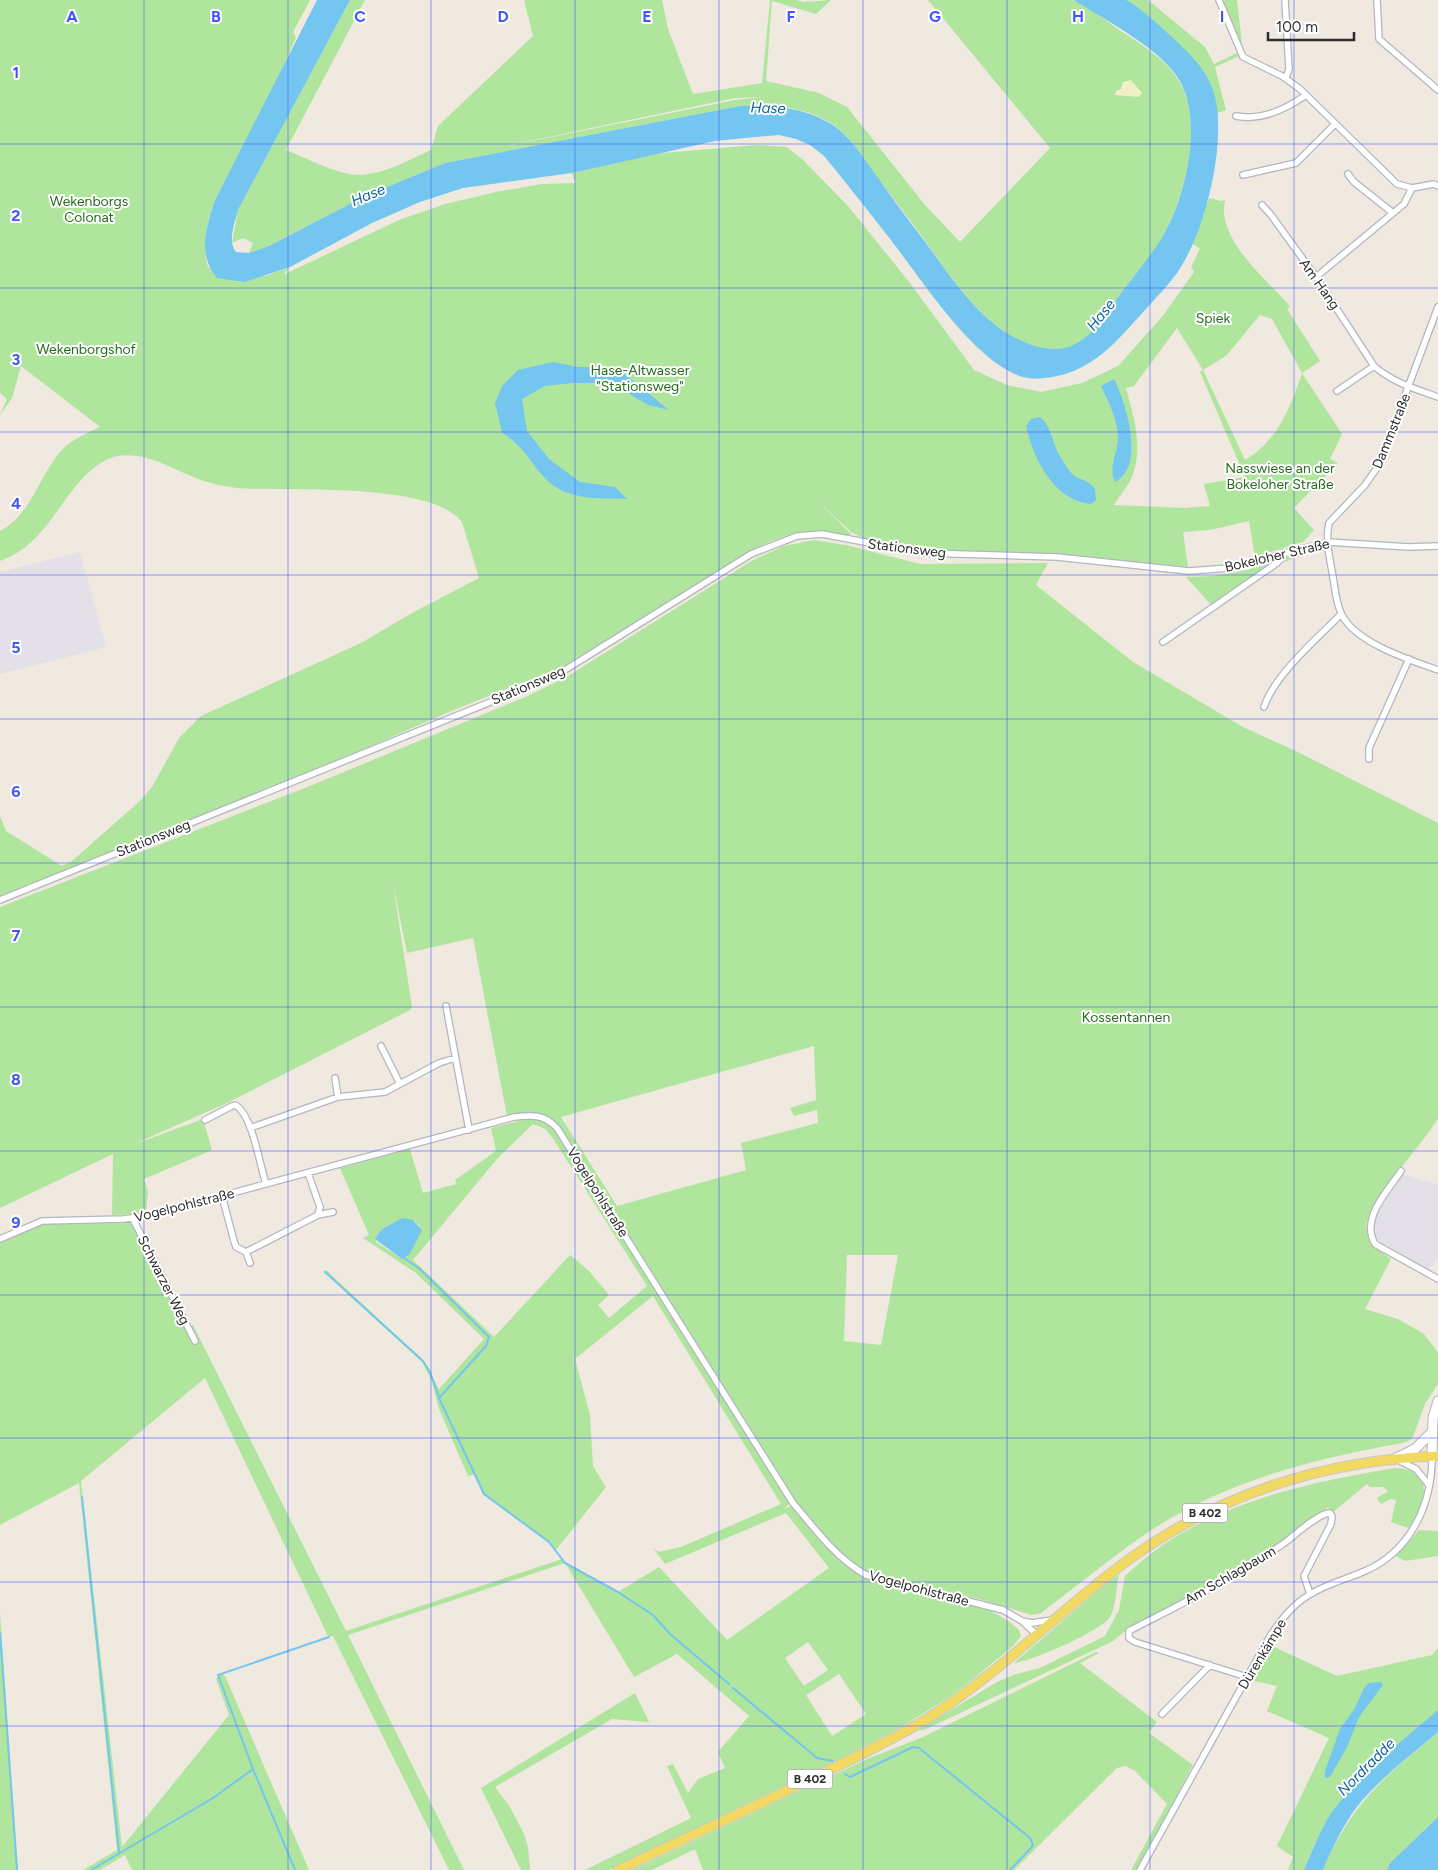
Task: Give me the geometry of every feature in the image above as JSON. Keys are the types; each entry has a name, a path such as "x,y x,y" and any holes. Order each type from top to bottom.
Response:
{"main road":[{"name":"B 402","path":"618,1870 768,1800 903,1732 959,1697 1131,1558 1188,1521 1255,1490 1319,1472 1395,1460 1435,1456"}],"street":[{"path":"1218,0 1243,58 1286,78 1306,95 1387,177 1397,184 1412,188 1438,186"},
{"path":"1285,0 1289,69 1286,78"},
{"path":"1377,0 1379,39 1438,90"},
{"path":"1236,116 1250,119 1270,114 1306,95"},
{"path":"1243,175 1296,163 1335,124"},
{"path":"1348,174 1354,182 1393,213"},
{"path":"1316,278 1404,204 1412,188"},
{"name":"Am Hang","path":"1262,205 1272,215 1316,278 1374,366 1382,373 1438,397"},
{"name":"Dammstraße","path":"1328,542 1329,523 1365,485 1379,465 1438,307"},
{"path":"1337,391 1374,366"},
{"name":"Stationsweg","path":"0,900 530,686 565,670 751,554 783,540 797,536 822,534 924,553 1057,557"},
{"path":"1328,542 1341,614 1358,633 1409,659 1438,670"},
{"name":"Bokeloher Straße","path":"1057,557 1189,571 1229,568 1328,542 1409,547 1438,546"},
{"path":"1162,642 1277,563 1283,557 1283,553"},
{"path":"1264,707 1268,696 1284,675 1341,614"},
{"path":"1369,759 1369,748 1409,659"},
{"path":"446,1006 469,1130"},
{"path":"381,1046 400,1084"},
{"path":"250,1128 338,1097 379,1094 439,1063 456,1058"},
{"path":"335,1078 338,1097"},
{"path":"206,1120 235,1105 241,1109 250,1128 266,1184"},
{"name":"Vogelpohlstraße","path":"0,1239 42,1221 133,1219 514,1117 533,1115 550,1120 557,1128 793,1503 835,1552 851,1566 866,1575 1003,1610 1022,1621 1037,1635"},
{"path":"1401,1170 1372,1216 1371,1237 1375,1244 1438,1278"},
{"path":"308,1173 320,1207 318,1215"},
{"path":"222,1196 236,1248 246,1252 250,1263"},
{"path":"246,1252 318,1215 333,1212"},
{"name":"Schwarzer Weg","path":"133,1219 195,1341"},
{"path":"1435,1456 1432,1432 1438,1400"},
{"path":"1432,1432 1438,1440"},
{"path":"1395,1460 1416,1449 1432,1432"},
{"name":"Dürenkämpe","path":"1140,1870 1270,1636 1284,1617 1310,1594 1367,1571 1398,1549 1417,1525 1423,1513 1435,1456"},
{"path":"1395,1460 1416,1469 1429,1485"},
{"name":"Am Schlagbaum","path":"1247,1677 1135,1642 1129,1638 1128,1631 1236,1575 1325,1513 1330,1513 1332,1516 1331,1524 1304,1576 1310,1594"},
{"path":"1022,1621 1032,1623 1056,1620"},
{"path":"1162,1714 1210,1665"}],"shaded area":[{"path":"80,552 106,647 0,674 0,572"},
{"path":"1403,1174 1438,1185 1438,1257 1429,1270 1375,1241 1372,1219"}],"green space":[{"path":"0,0 310,0 293,32 296,37 277,81 215,200 205,242 208,267 266,276 290,267 283,275 399,220 445,204 542,184 575,183 572,173 650,154 758,145 786,147 801,158 848,206 910,283 974,370 1007,385 1041,392 1082,383 1118,366 1162,317 1194,272 1191,267 1200,249 1193,244 1209,198 1225,200 1224,215 1235,244 1290,306 1287,309 1320,361 1302,373 1342,434 1330,459 1338,463 1294,508 1314,530 1303,542 1255,557 1249,521 1210,530 1183,532 1188,567 1056,554 926,551 871,542 851,532 817,500 851,534 847,536 833,533 808,532 797,533 775,540 750,551 564,666 449,712 306,774 0,896 0,816 6,831 62,866 72,861 141,800 152,787 179,738 201,716 361,643 412,613 479,578 462,522 445,509 421,500 390,494 357,491 230,487 207,482 158,462 131,455 106,460 93,468 32,541 18,552 0,561 0,531 12,523 21,513 49,467 66,446 82,435 100,427 21,366 12,398 0,415 7,399 0,393","holes":["1260,315 1272,319 1302,373 1287,411 1274,433 1266,443 1245,460 1203,370 1226,356","1177,328 1203,370 1200,372 1245,477 1204,484 1210,506 1184,508 1114,505 1131,479 1137,457 1136,434 1126,388 1134,386"]},
{"path":"350,0 365,0 286,150 330,168 355,175 389,169 431,150 438,126 533,36 524,0 662,0 668,29 693,94 762,83 770,0 797,0 803,2 831,0 816,14 772,1 766,81 819,93 847,107 925,205 960,242 1050,148 928,0 1072,0 1077,2 1144,46 1172,71 1184,91 1188,103 1190,121 1191,140 1184,180 1172,218 1163,235 1150,256 1128,283 1096,329 1080,343 1061,349 1039,347 1019,340 1000,328 982,313 952,278 846,136 834,125 800,110 765,106 740,106 445,163 363,197 269,246 249,253 253,243 243,238 232,243 238,210","holes":["761,97 735,100 487,150 735,98"]},
{"path":"1126,0 1148,0 1205,47 1214,64 1237,53 1239,56 1215,67 1226,110 1217,113 1213,91 1165,31"},
{"path":"1222,0 1237,0 1243,53"},
{"name":"Kossentannen","path":"814,540 846,545 920,564 1048,563 1036,585 1133,662 1243,727 1296,751 1438,823 1438,1119 1380,1197 1366,1224 1370,1244 1391,1259 1365,1309 1398,1319 1424,1334 1438,1352 1438,1384 1425,1404 1412,1439 1403,1443 1336,1456 1270,1474 1207,1499 1147,1533 1106,1562 1041,1613 1032,1615 979,1599 870,1573 850,1563 797,1504 551,1119 532,1113 507,1116 473,938 407,953 393,884 412,1007 410,1010 227,1103 132,1145 203,1119 212,1150 144,1179 148,1192 146,1213 112,1215 113,1154 0,1208 0,907 310,786 530,695 568,676 753,560 784,546","holes":["814,1046 816,1100 790,1108 794,1116 817,1110 818,1123 741,1143 746,1170 617,1206 561,1117","847,1255 898,1255 881,1345 844,1341"]},
{"path":"1316,549 1320,550 1277,564 1212,606 1186,577 1213,576 1247,570"},
{"path":"530,1118 542,1118 557,1129 791,1502 784,1509 793,1505 834,1555 865,1577 977,1605 1006,1620 1019,1630 1021,1636 1013,1646 972,1680 948,1698 898,1729 609,1870 585,1870 691,1818 667,1766 673,1764 688,1793 698,1779 725,1768 718,1752 749,1716 677,1654 634,1677 565,1563 348,1635 464,1870 449,1870 333,1636 328,1636 205,1378 81,1481 122,1847 229,1715 216,1679 221,1673 225,1676 309,1870 132,1870 125,1855 100,1870 83,1870 117,1850 79,1483 0,1525 0,1243 42,1224 130,1223 137,1227 188,1327 193,1325 346,1631 562,1559 618,1592 659,1567 727,1640 829,1568 786,1513 665,1564 653,1548 659,1552 681,1547 781,1504 653,1296 575,1359 590,1415 593,1466 606,1487 556,1550 549,1542 484,1494 474,1474 468,1476 439,1409 432,1382 422,1362 324,1272 326,1270 424,1361 439,1389 484,1339 416,1273 363,1238 369,1235 340,1168 410,1149 423,1193 456,1184 455,1180 496,1151 491,1128","holes":["533,1124 545,1129 554,1140 647,1286 609,1318 598,1305 609,1295 589,1271 570,1255 494,1337 413,1260 497,1159","413,1220 420,1226 406,1257 402,1259 376,1242 375,1239","808,1642 828,1670 804,1686 785,1658","839,1674 866,1714 832,1736 806,1695"]},
{"path":"1395,1468 1411,1471 1421,1479 1423,1485 1423,1499 1417,1517 1408,1528 1391,1522 1396,1500 1391,1499 1381,1504 1377,1498 1388,1491 1383,1487 1370,1487 1367,1484 1333,1512 1328,1511 1329,1507 1321,1512 1260,1558 1130,1627 1113,1641 924,1730 918,1730 997,1682 1016,1674 1040,1668 1105,1636 1119,1610 1125,1576 1153,1552 1184,1532 1217,1515 1286,1491 1359,1474"},
{"path":"1419,1530 1438,1531 1438,1556 1405,1561 1396,1556"},
{"path":"1119,1575 1114,1608 1105,1623 1081,1637 1035,1657 1014,1663 1105,1584"},
{"path":"0,1613 18,1870 0,1870"},
{"path":"1270,1645 1337,1676 1432,1655 1438,1648 1438,1710 1373,1767 1344,1799 1319,1835 1304,1870 1288,1870 1293,1857 1277,1846 1329,1738 1267,1711 1277,1686 1250,1680"},
{"path":"1096,1652 1099,1653 1080,1663 1157,1722 1149,1733 1193,1765 1176,1797 1179,1799 1140,1870 1131,1870 1167,1804 1135,1771 1126,1766 1117,1768 1014,1870 703,1870 695,1849 652,1870 632,1870 867,1759 923,1737"},
{"path":"635,1693 649,1722 612,1719 495,1787 510,1807 524,1834 528,1847 530,1870 521,1870 481,1788"},
{"path":"1438,1732 1438,1817 1390,1863 1387,1870 1323,1870 1346,1826 1371,1793 1401,1763"}],"sand":[{"path":"1131,80 1142,93 1139,97 1115,95 1116,91 1121,89 1123,82"}],"water":[{"name":"Hase","path":"317,0 350,0 238,210 232,237 233,248 236,252 249,253 269,246 363,197 445,163 740,106 788,108 822,119 833,125 851,141 957,285 984,315 1014,337 1032,345 1049,349 1063,348 1075,344 1095,328 1150,256 1165,232 1173,217 1185,179 1191,138 1187,99 1181,83 1173,71 1148,47 1074,0 1126,0 1131,2 1179,44 1196,62 1210,82 1217,108 1217,152 1213,176 1202,221 1194,241 1178,272 1168,285 1118,339 1098,357 1088,364 1062,375 1042,378 1023,377 1005,369 970,340 937,302 824,156 810,145 779,135 715,141 572,173 463,188 420,202 372,223 290,267 245,282 217,278 207,260 205,250 206,231 215,200"},
{"path":"553,362 578,367 616,367 669,410 648,405 611,383 573,383 545,386 522,399 527,431 549,459 580,482 615,487 627,499 582,497 552,485 520,447 502,433 495,403 502,386 518,370"},
{"path":"1114,379 1124,403 1131,434 1130,463 1124,474 1115,482 1112,471 1118,432 1113,412 1101,386"},
{"path":"1040,417 1050,431 1058,453 1070,471 1074,476 1089,483 1095,489 1096,500 1091,504 1078,501 1066,495 1047,476 1034,451 1026,426 1031,419"},
{"path":"402,1218 413,1220 422,1230 410,1254 402,1259 375,1239 381,1230"},
{"path":"1381,1682 1383,1685 1359,1717 1347,1747 1330,1777 1325,1778 1325,1771 1340,1729 1355,1708 1364,1688 1369,1683"},
{"path":"1438,1710 1438,1732 1365,1797 1342,1830 1323,1870 1304,1870 1326,1823 1346,1794 1384,1756"},
{"path":"1438,1817 1438,1870 1387,1870 1390,1863"}],"waterway":[{"path":"404,1258 420,1269 489,1337 486,1346 439,1398 484,1494 549,1542 565,1563 618,1592 653,1615 670,1634 729,1684"},
{"path":"325,1272 423,1361 430,1372 439,1397"},
{"path":"82,1497 119,1852"},
{"path":"0,1633 17,1870"},
{"path":"295,1870 253,1769 218,1675 329,1637"},
{"path":"733,1688 817,1758 833,1761"},
{"path":"845,1774 850,1777 913,1747 919,1748 1030,1838 1033,1845 1010,1870"},
{"path":"91,1870 213,1798 253,1769"}],"park label":[{"name":"Wekenborgs Colonat","path":"89,210"},
{"name":"Spiek","path":"1213,318"},
{"name":"Wekenborgshof","path":"86,349"},
{"name":"Hase-Altwasser \"Stationsweg\"","path":"640,378"},
{"name":"Nasswiese an der Bokeloher Straße","path":"1280,476"}],"water label":[{"name":"Nordradde","path":"1366,1767"}]}
